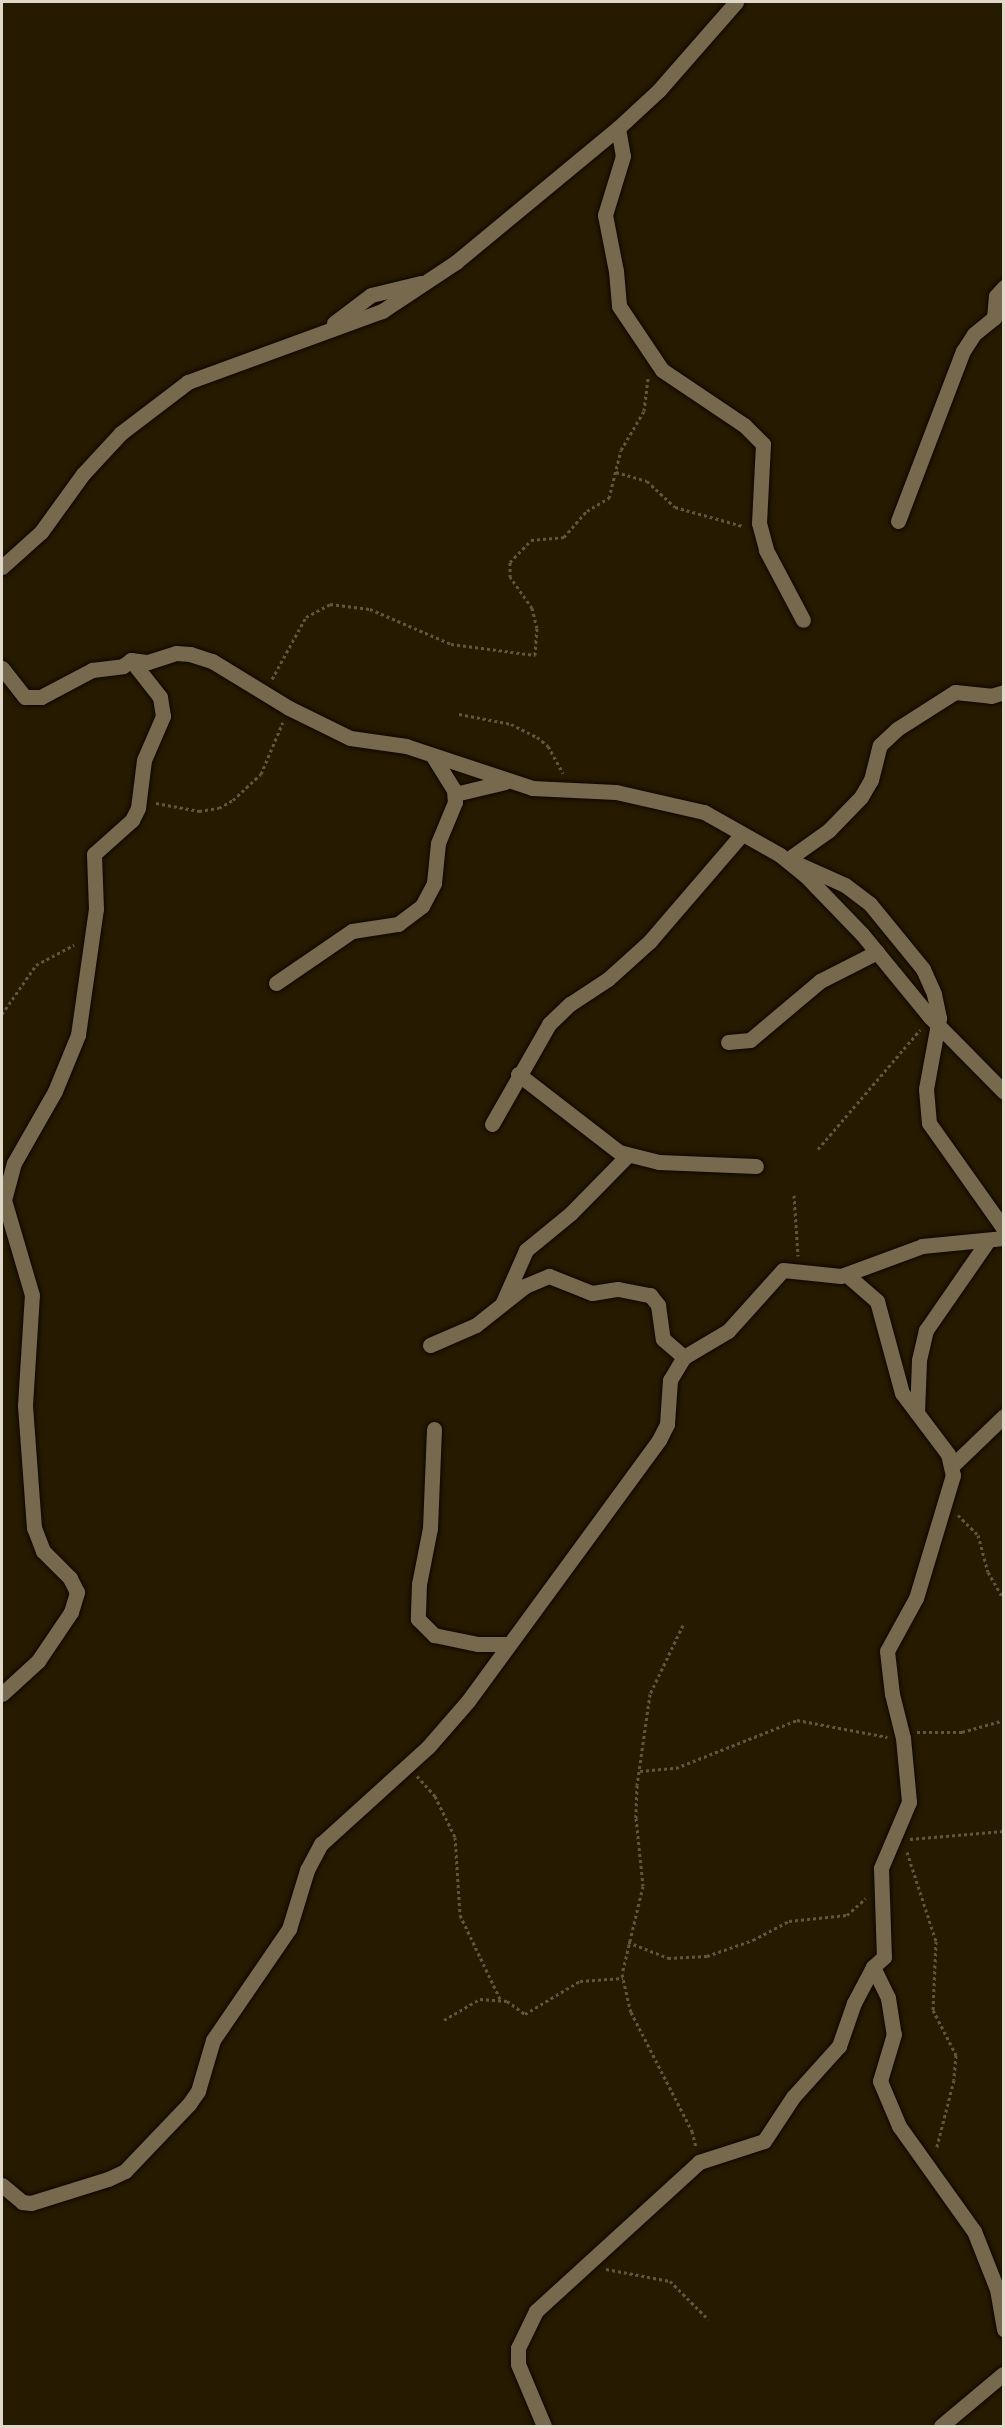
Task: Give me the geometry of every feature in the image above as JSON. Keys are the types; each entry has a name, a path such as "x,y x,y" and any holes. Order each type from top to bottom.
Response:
{"street":[{"path":"2,567 41,532 82,474 121,433 160,402 213,370 382,311 435,277 618,128 659,90 736,2"},
{"path":"618,128 623,156 609,193 605,225 616,271 616,299 649,355 681,385 744,425 763,444 759,523 766,549 803,620"},
{"path":"898,521 963,351 974,334 994,318 996,296 1004,287"},
{"path":"2,668 14,687 32,698 47,694 92,670 123,666 131,660 148,662 176,653 204,657 289,708 350,738 406,746 506,782 616,792 688,806 787,861 838,907 934,1022 1004,1092"},
{"path":"2,1694 43,1654 71,1612 77,1592 70,1578 43,1551 34,1528 25,1405 32,1295 5,1214 4,1186 18,1155 55,1090 78,1035 97,897 94,854 130,823 139,798 144,760 164,710 157,692 131,660"},
{"path":"787,861 829,830 861,797 870,780 880,745 897,729 955,692 991,696 1004,692"},
{"path":"276,983 352,931 398,924 417,911 434,884 436,848 453,814 455,794 433,756"},
{"path":"455,794 506,782"},
{"path":"492,1124 518,1074 549,1024 570,1004 608,979 650,940 742,834"},
{"path":"787,861 811,867 870,904 923,969 934,993 934,1022 926,1089 929,1122 1004,1229"},
{"path":"728,1042 750,1040 820,981 877,952"},
{"path":"518,1074 628,1155 672,1164 756,1166"},
{"path":"503,1302 526,1250 571,1213 628,1155"},
{"path":"2,2185 22,2202 44,2201 124,2171 146,2150 198,2091 213,2040 289,1929 307,1870 321,1844 447,1728 659,1440 667,1424 670,1380 684,1357 728,1330 776,1275 786,1269 847,1275 922,1246 987,1242 1004,1238"},
{"path":"917,1413 919,1360 926,1330 987,1242"},
{"path":"430,1345 476,1325 503,1302 549,1275 592,1293 618,1289 646,1294 657,1301 663,1339 684,1357"},
{"path":"544,2427 524,2385 518,2349 536,2311 699,2162 755,2147 771,2133 797,2092 839,2046 854,2003 873,1967 884,1957 885,1925 880,1882 882,1863 897,1840 909,1802 902,1735 892,1694 887,1651 916,1598 946,1508 952,1466 948,1454 899,1385 877,1301 847,1275"},
{"path":"952,1466 1004,1416"},
{"path":"434,1429 430,1528 420,1576 418,1619 434,1635 508,1644"},
{"path":"873,1967 888,1998 894,2034 880,2072 881,2087 899,2126 974,2231 997,2289 1004,2329"},
{"path":"941,2427 1003,2375"}],"path":[{"path":"264,693 306,617 330,604 370,609 451,644 535,655 537,628 532,608 510,577 510,562 531,540 555,539 570,533 587,511 609,498 621,450 644,411 649,355"},
{"path":"616,472 647,481 664,501 695,515 733,526 759,523"},
{"path":"139,798 181,810 219,808 261,774 289,708"},
{"path":"459,714 511,724 540,739 578,790"},
{"path":"2,1014 36,965 84,941 93,927"},
{"path":"818,1149 934,1022"},
{"path":"794,1195 800,1269"},
{"path":"946,1508 978,1534 988,1572 1004,1600"},
{"path":"683,1625 650,1694 636,1818 644,1886 628,1942 623,1978 631,2012 692,2131 699,2162"},
{"path":"640,1771 676,1768 797,1720 859,1734 902,1735 962,1732 1004,1720"},
{"path":"408,1766 435,1796 455,1837 460,1915 500,1999 525,2014 570,1985 594,1978 623,1978"},
{"path":"931,2169 957,2065 953,2045 933,2010 936,1941 897,1840 1004,1831"},
{"path":"628,1942 668,1958 707,1956 753,1940 789,1920 847,1915 880,1882"},
{"path":"444,2020 470,2001 500,1999"},
{"path":"587,2264 662,2278 708,2319"}]}
